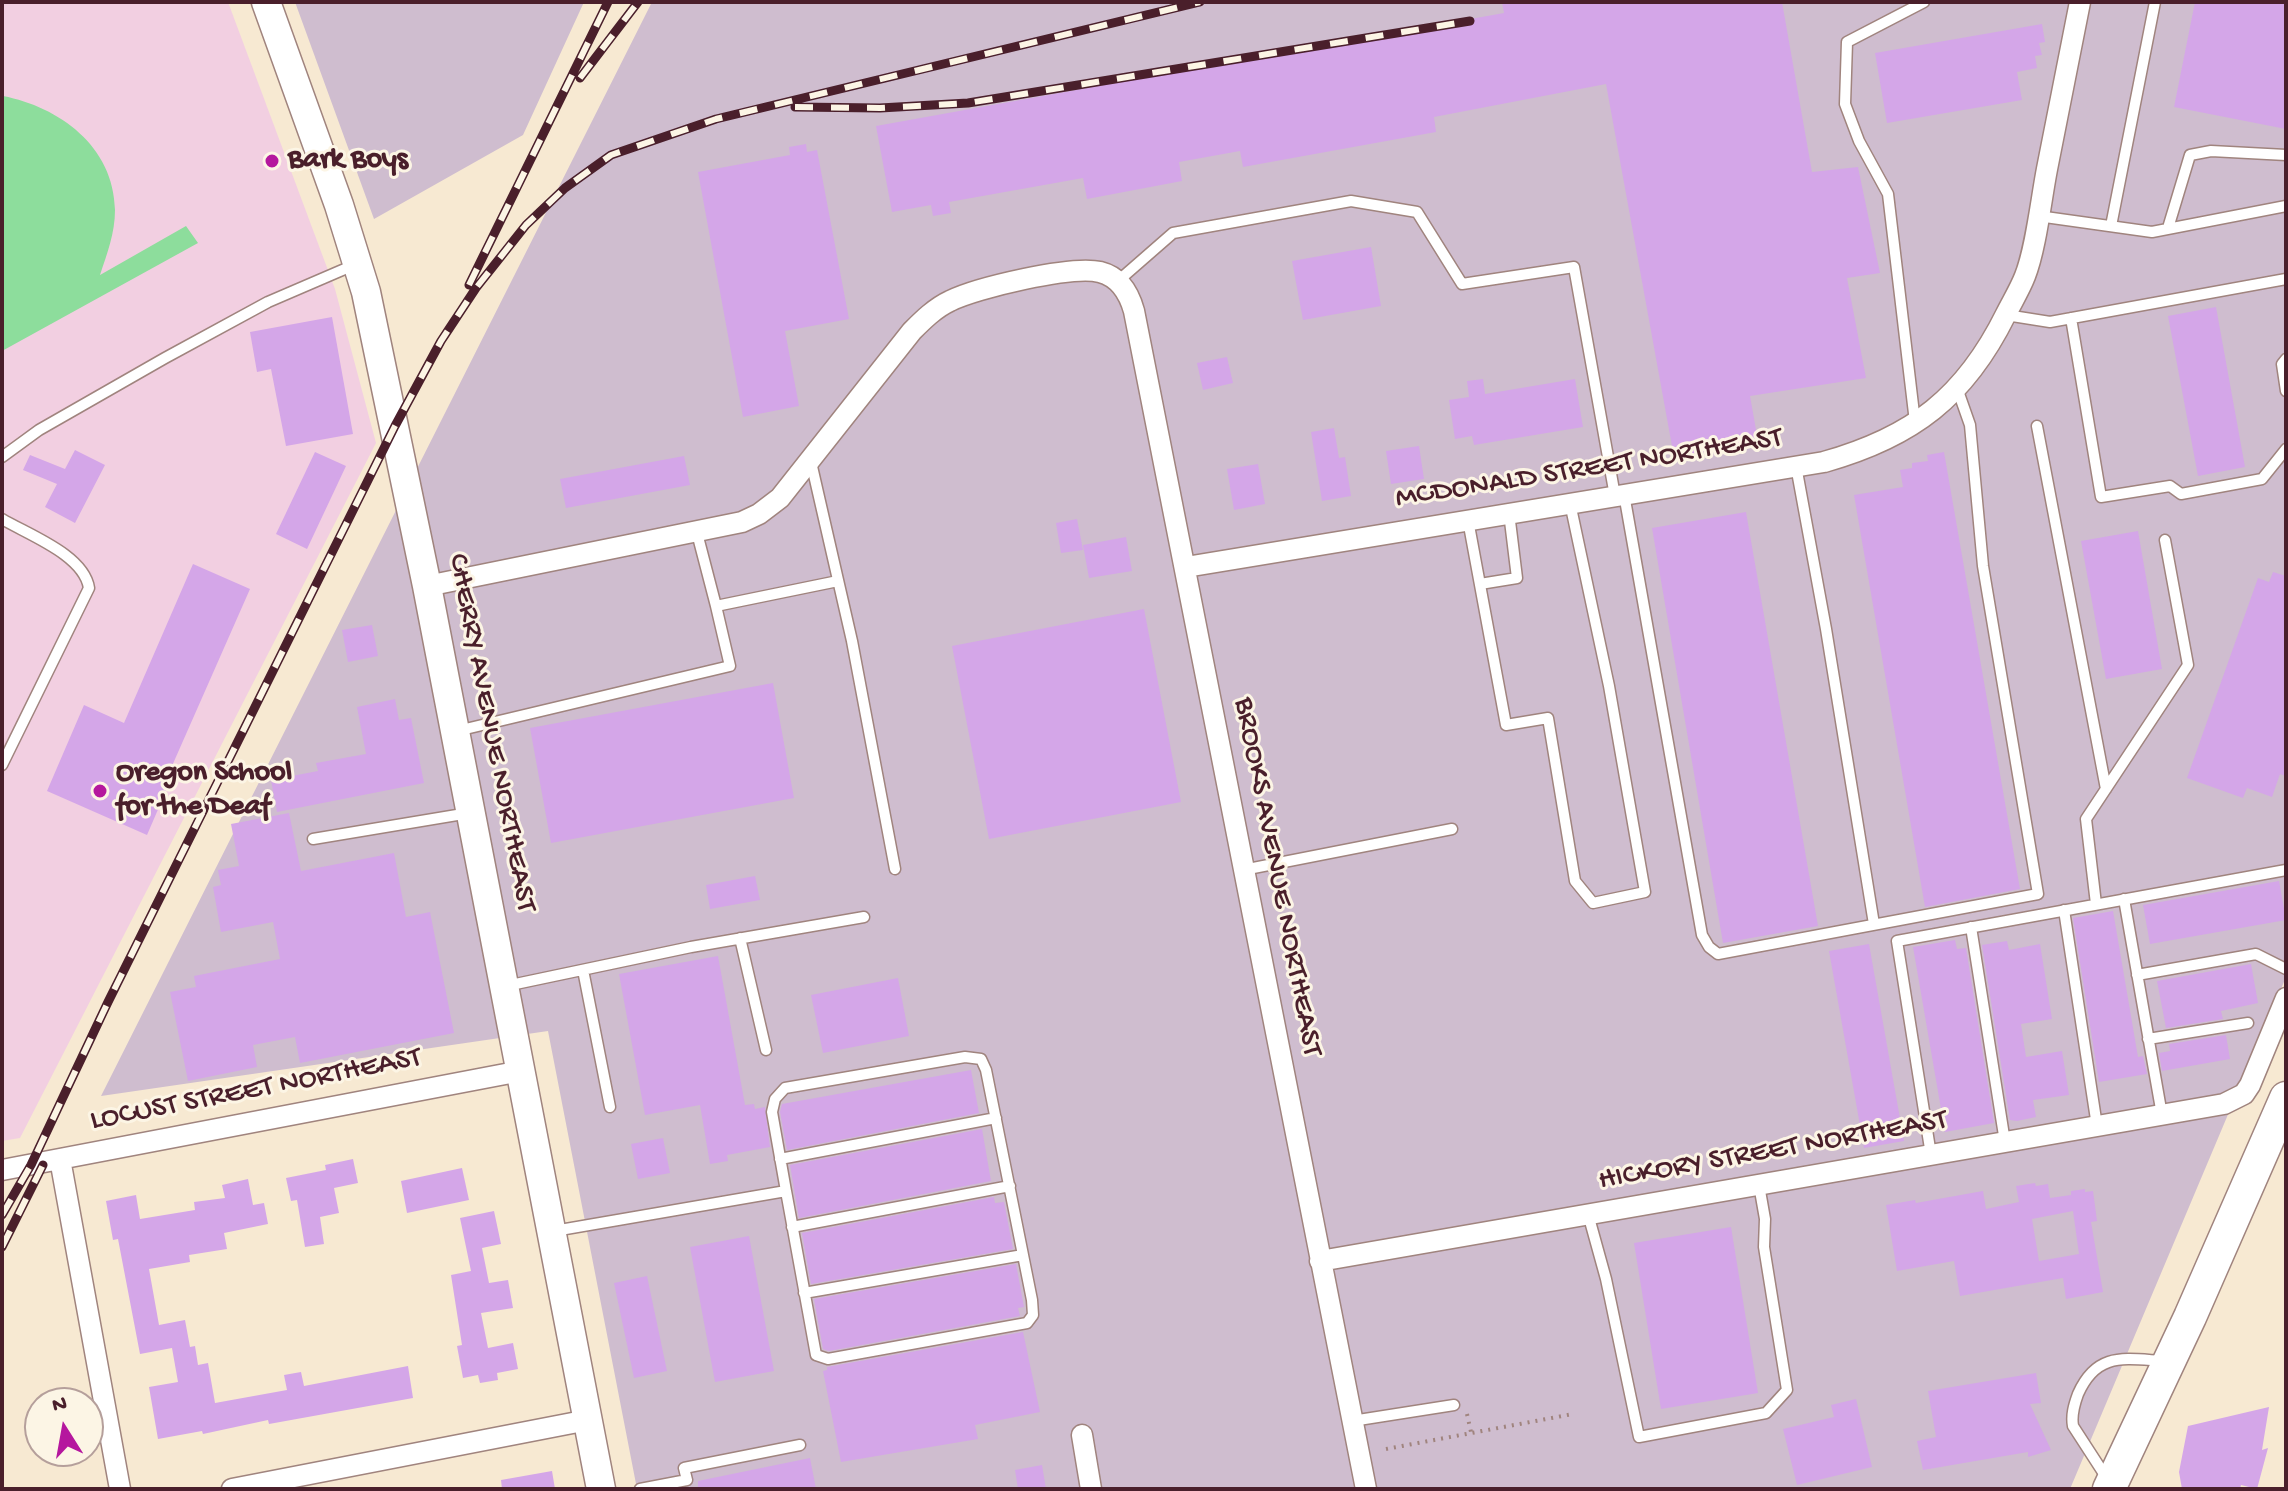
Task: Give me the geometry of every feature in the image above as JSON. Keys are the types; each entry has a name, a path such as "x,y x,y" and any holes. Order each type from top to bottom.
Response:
{"main road":[{"name":"CHERRY AVENUE NORTHEAST","path":"266,2 366,292 427,586 601,1489"},
{"path":"2110,1487 2286,1098"}],"street":[{"name":"MCDONALD STREET NORTHEAST","path":"1186,567 1796,466 1861,452 1915,423 1936,408 1974,368 1991,345 2026,275 2080,2"},
{"path":"427,586 742,522 780,498 912,331 930,313 981,289 1070,271 1101,272 1118,281"},
{"name":"BROOKS AVENUE NORTHEAST","path":"1118,281 1130,294 1134,311 1364,1489"},
{"name":"HICKORY STREET NORTHEAST","path":"1320,1261 2235,1100 2250,1085 2286,998"},
{"name":"LOCUST STREET NORTHEAST","path":"2,1170 521,1071"},
{"path":"60,1159 120,1489"},
{"path":"232,1489 588,1420"},
{"path":"1082,1435 1091,1489"}],"lane":[{"path":"1915,423 1888,194 1859,141 1845,104 1847,42 1924,2"},
{"path":"2111,226 2155,2"},
{"path":"2168,228 2190,155 2211,151 2286,155"},
{"path":"1118,281 1173,233 1351,201 1417,212 1462,284 1574,267 1702,935 1718,954 2038,894 1983,566 1970,425 1957,388"},
{"path":"2038,216 2152,232 2286,206"},
{"path":"2,457 39,430 268,302 358,263"},
{"path":"2006,315 2050,322 2286,279"},
{"path":"2071,318 2101,497 2170,486 2181,494 2262,479 2286,449"},
{"path":"2286,359 2282,364 2286,391"},
{"path":"2037,426 2106,789"},
{"path":"811,462 895,869"},
{"path":"1796,466 1836,686 1874,924"},
{"path":"1468,520 1506,725 1548,718 1575,881 1593,903 1645,892 1609,686 1570,503"},
{"path":"1480,584 1517,578 1509,513"},
{"path":"2,519 77,563 87,577 89,588 2,765"},
{"path":"455,731 730,666 697,533"},
{"path":"2096,904 2086,819 2188,665 2165,540"},
{"path":"716,606 838,581"},
{"path":"313,839 471,813"},
{"path":"1243,870 1452,829"},
{"path":"1931,1155 1897,941 2286,870"},
{"path":"2124,899 2162,1115"},
{"path":"2064,910 2097,1126"},
{"path":"504,986 740,938 864,917"},
{"path":"1971,927 2005,1142"},
{"path":"740,938 766,1050"},
{"path":"2137,975 2256,954 2286,969"},
{"path":"583,970 610,1107"},
{"path":"2148,1039 2248,1023"},
{"path":"965,1057 981,1059 986,1070 1010,1186 1033,1315 1027,1323 828,1359 816,1355 780,1159 772,1112 775,1099 785,1088 965,1057"},
{"path":"780,1159 996,1118"},
{"path":"1588,1214 1606,1279 1639,1437 1766,1413 1787,1390 1764,1247 1765,1219 1759,1185"},
{"path":"792,1227 1010,1186"},
{"path":"552,1232 786,1191"},
{"path":"804,1293 1023,1255"},
{"path":"2110,1487 2073,1426 2071,1417 2080,1390 2091,1372 2108,1361 2169,1361"},
{"path":"1352,1421 1454,1405"},
{"path":"640,1489 687,1480 684,1468 800,1445"}],"path":[{"path":"1386,1449 1573,1414"}],"shaded area":[{"name":"Oregon School for the Deaf","path":"2,2 228,2 335,289 376,443 20,1138 2,1141"},
{"path":"295,2 584,2 523,135 374,219"},
{"path":"652,2 2286,2 2286,977 2070,1489 637,1489 548,1031 101,1096"}],"green space":[{"path":"3,96 44,109 63,120 80,133 105,167 112,187 115,219 100,275 186,226 198,243 2,351"}],"building":[{"path":"1502,2 1782,2 1812,172 1858,167 1880,273 1847,278 1866,378 1750,396 1758,441 1674,457 1606,84 1434,117 1436,132 1243,167 1240,151 1179,162 1182,181 1087,199 1083,178 949,202 951,213 933,216 931,205 892,212 876,126 1504,13"},
{"path":"2195,2 2286,2 2286,129 2174,107"},
{"path":"2042,24 2045,42 2039,43 2042,55 2035,56 2037,68 2017,72 2022,100 1887,123 1875,53"},
{"path":"806,144 807,152 817,150 849,319 785,331 799,406 743,417 698,172 790,155 789,147"},
{"path":"1371,247 1381,306 1303,320 1292,261"},
{"path":"2216,307 2245,467 2198,476 2168,316"},
{"path":"332,317 353,434 286,446 271,369 257,372 250,332"},
{"path":"1227,357 1233,383 1203,390 1197,363"},
{"path":"1483,379 1485,394 1575,379 1583,427 1474,445 1472,436 1455,439 1449,400 1469,397 1467,381"},
{"path":"1334,428 1339,458 1345,457 1351,496 1322,501 1311,432"},
{"path":"1419,446 1424,479 1391,484 1386,451"},
{"path":"75,450 105,465 75,523 45,507 57,484 23,470 30,455 65,469"},
{"path":"315,452 346,466 307,549 276,534"},
{"path":"1944,452 2020,889 1925,907 1854,495 1903,487 1900,470 1912,468 1912,463 1928,461 1927,455"},
{"path":"684,456 690,485 566,508 560,479"},
{"path":"1258,464 1265,504 1234,510 1227,469"},
{"path":"1746,512 1818,926 1723,943 1652,528"},
{"path":"1077,519 1083,550 1061,553 1056,523"},
{"path":"2138,531 2162,669 2106,679 2081,541"},
{"path":"1126,537 1132,571 1089,578 1083,545"},
{"path":"193,564 250,589 168,775 172,777 147,835 47,791 84,705 124,723"},
{"path":"2273,572 2286,576 2286,776 2280,774 2272,797 2247,788 2243,798 2187,778 2258,578 2269,582"},
{"path":"1144,609 1181,802 989,839 952,646"},
{"path":"372,625 378,656 348,662 342,630"},
{"path":"773,683 794,798 551,843 530,728"},
{"path":"395,699 399,720 411,718 424,783 277,812 271,780 318,771 316,763 366,754 357,707"},
{"path":"289,813 301,871 394,853 406,917 430,912 454,1033 300,1063 295,1037 253,1045 257,1067 188,1081 170,992 196,987 194,976 280,959 273,922 221,932 213,887 221,885 218,870 239,866 231,824"},
{"path":"755,876 760,900 710,909 706,885"},
{"path":"2279,881 2286,920 2150,944 2143,905"},
{"path":"2113,911 2138,1057 2143,1056 2147,1074 2099,1082 2073,918"},
{"path":"1955,940 1957,949 1966,948 1994,1123 1945,1132 1913,947"},
{"path":"2007,941 2009,950 2040,944 2052,1019 2021,1024 2026,1057 2062,1051 2069,1095 2033,1100 2036,1117 2017,1121 2010,1120 1982,945"},
{"path":"1869,944 1904,1141 1864,1148 1829,951"},
{"path":"718,956 745,1105 754,1104 755,1109 765,1107 770,1147 727,1155 728,1161 710,1164 700,1105 645,1115 619,974"},
{"path":"2251,964 2258,1003 2221,1011 2223,1019 2166,1028 2157,981"},
{"path":"898,978 909,1036 823,1053 811,995"},
{"path":"2226,1035 2230,1059 2162,1071 2159,1053 2170,1051 2169,1044"},
{"path":"971,1070 979,1113 787,1150 780,1112 782,1104"},
{"path":"982,1129 991,1181 799,1218 790,1165"},
{"path":"663,1138 670,1173 638,1179 631,1144"},
{"path":"353,1159 358,1183 334,1188 339,1213 320,1217 324,1244 305,1247 297,1200 291,1201 286,1178 326,1170 325,1165"},
{"path":"462,1168 469,1200 407,1213 401,1181"},
{"path":"248,1179 253,1205 264,1203 268,1224 224,1233 227,1249 189,1255 190,1262 149,1269 159,1325 185,1320 190,1347 195,1346 198,1365 208,1363 215,1403 287,1390 284,1375 301,1372 304,1386 408,1366 413,1398 269,1424 268,1420 203,1434 202,1431 158,1439 149,1387 178,1382 172,1348 140,1354 118,1239 113,1240 106,1201 136,1195 140,1219 195,1210 194,1202 225,1198 222,1185"},
{"path":"2048,1184 2050,1198 2071,1195 2071,1191 2093,1191 2097,1221 2091,1222 2103,1292 2066,1299 2063,1278 1960,1296 1954,1261 1897,1271 1886,1205 1983,1191 1986,1209 2019,1202 2016,1186","holes":["2073,1211 2079,1254 2039,1261 2032,1219"]},
{"path":"994,1197 995,1203 1004,1202 1013,1249 811,1284 802,1233"},
{"path":"494,1211 501,1244 482,1248 489,1283 508,1280 513,1308 481,1313 488,1348 513,1343 518,1369 497,1373 498,1380 480,1383 478,1375 463,1378 457,1346 462,1345 451,1275 471,1271 460,1218"},
{"path":"1731,1227 1758,1393 1661,1409 1634,1243"},
{"path":"749,1236 774,1371 715,1382 690,1247"},
{"path":"1016,1264 1024,1307 1018,1308 1020,1316 829,1351 823,1349 814,1299"},
{"path":"647,1276 667,1371 634,1378 614,1283"},
{"path":"1023,1332 1040,1412 975,1425 978,1439 841,1462 823,1371 827,1367"},
{"path":"2036,1373 2041,1403 2030,1404 2051,1450 2028,1457 2028,1452 1923,1470 1917,1441 1936,1437 1928,1391"},
{"path":"1856,1399 1872,1467 1797,1485 1783,1429 1834,1417 1831,1405"},
{"path":"2269,1407 2262,1450 2268,1448 2257,1489 2241,1485 2240,1489 2182,1489 2179,1472 2188,1426"},
{"path":"810,1458 816,1489 698,1489 698,1481"},
{"path":"1042,1465 1046,1489 1018,1489 1015,1470"},
{"path":"552,1471 555,1489 502,1489 501,1480"}],"railway":[{"path":"469,285 608,2"},
{"path":"580,78 638,2"},
{"path":"2,1215 31,1165 108,1002 395,426 441,341 476,288 526,225 565,188 611,155 716,119 1200,2"},
{"path":"795,107 880,108 968,103 1470,21"},
{"path":"2,1247 43,1165"}],"place":[{"name":"Bark Boys","path":"272,161"},
{"name":"Oregon School for the Deaf","path":"100,791"}]}
